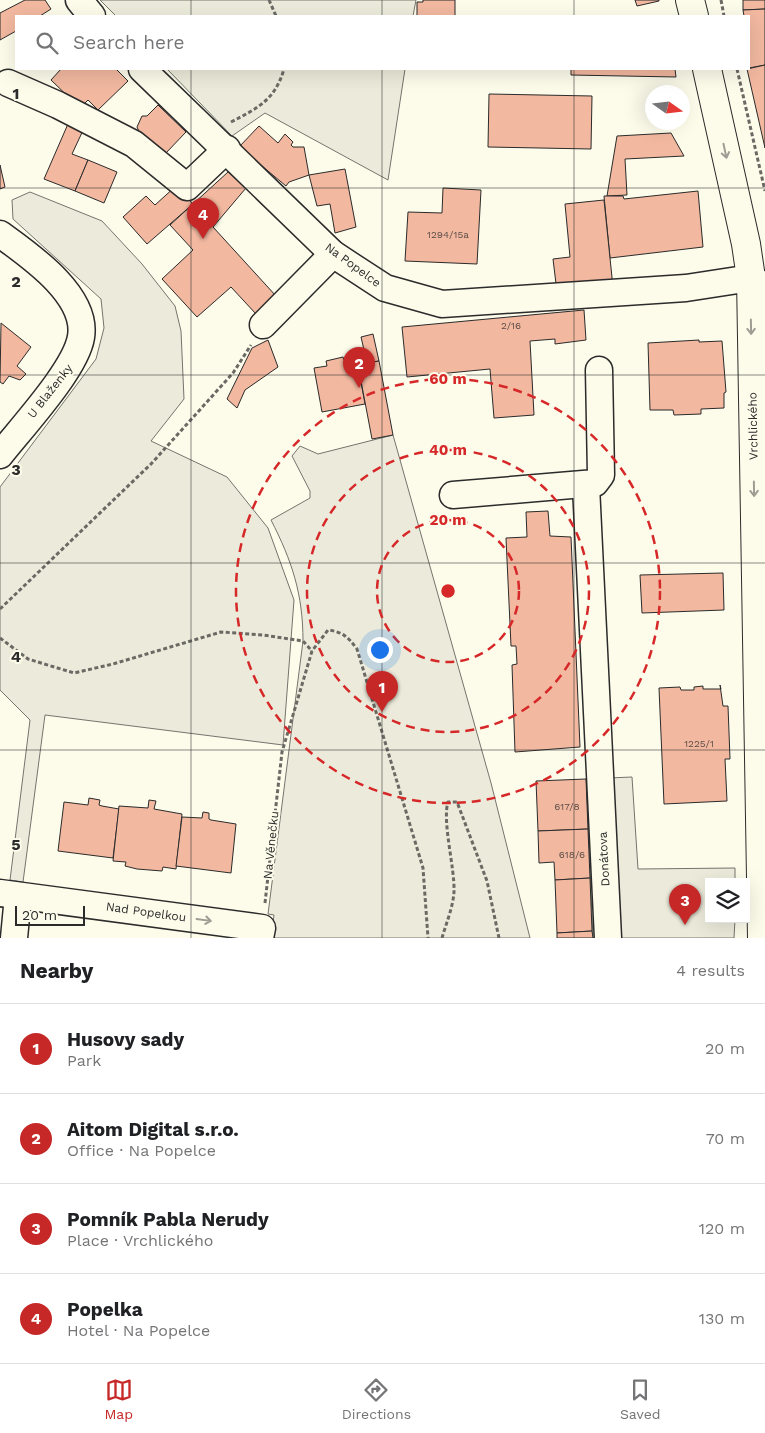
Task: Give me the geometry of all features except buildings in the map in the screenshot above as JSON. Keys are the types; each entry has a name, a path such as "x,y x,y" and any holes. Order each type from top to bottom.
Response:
{"main road":[{"path":"690,0 694,15"},
{"name":"Vrchlického","path":"707,70 744,236 758,283 762,938"}],"street":[{"path":"79,0 91,15"},
{"name":"Na Popelce","path":"143,70 219,141 333,254 385,288 442,304 758,283"},
{"path":"12,80 134,144 187,187 219,141"},
{"name":"U Blaženky","path":"0,234 30,255 69,294 79,314 82,336 72,363 0,454"},
{"path":"263,325 333,254"},
{"path":"453,495 595,484 601,475 599,370"},
{"name":"Donátova","path":"586,486 608,938"},
{"path":"9,894 14,938"},
{"name":"Nad Popelkou","path":"9,894 261,933"}],"path":[{"path":"269,0 276,15"},
{"path":"721,0 724,15"},
{"path":"219,141 261,106 279,86 284,70"},
{"path":"737,70 765,191"},
{"path":"0,610 152,464 194,419 233,373 263,325"},
{"path":"0,638 28,659 74,672 112,664 221,632 263,634 302,641 312,650 328,630 340,632 348,636 357,649 423,868 428,938"},
{"name":"Na Věnečku","path":"261,933 282,752 312,650"},
{"path":"442,938 454,893 449,828 445,812 448,802 457,802 487,881 500,938"}],"shaded area":[{"path":"100,0 416,0 413,15 115,15"},
{"path":"168,70 405,70 388,180 265,113 232,136"},
{"path":"30,192 102,221 142,264 175,306 181,331 184,399 151,441 227,477 268,528 294,600 283,745 45,715 23,882 10,880 30,720 0,690 0,487 96,359 104,328 101,299 13,219 12,200"},
{"path":"393,435 491,783 530,938 271,938 274,915 268,914 303,641 301,608 295,578 271,520 310,498 310,491 292,456 300,446 318,454"},
{"path":"632,777 638,869 735,868 735,878 705,878 705,923 735,923 734,938 593,938 586,779"}],"place":[{"name":"Popelka","path":"203,239"},
{"name":"Aitom Digital s.r.o.","path":"359,388"},
{"name":"Husovy sady","path":"382,712"},
{"name":"Pomník Pabla Nerudy","path":"685,925"}]}
